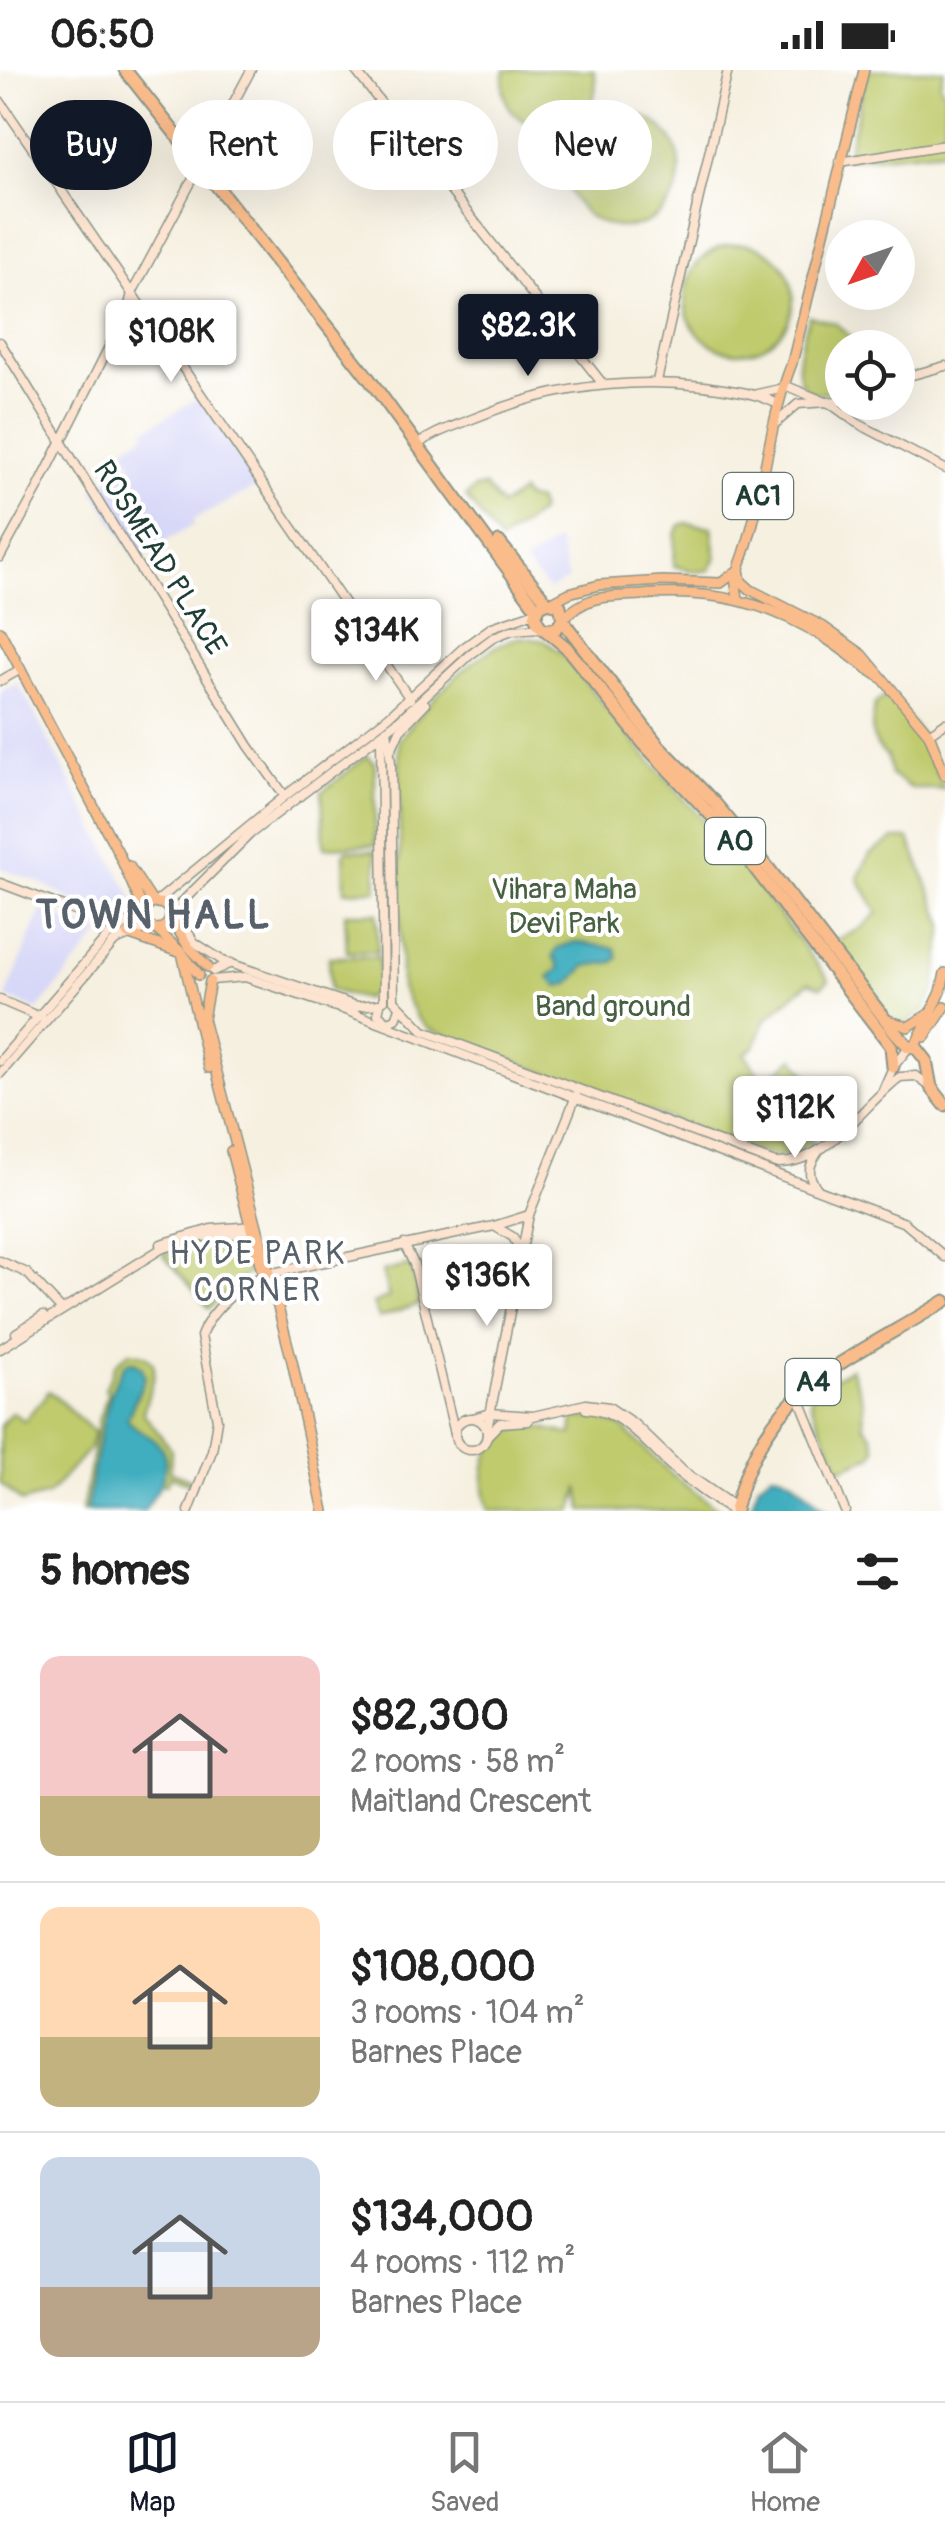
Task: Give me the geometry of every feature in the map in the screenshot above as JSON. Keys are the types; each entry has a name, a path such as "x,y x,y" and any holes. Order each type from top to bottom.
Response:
{"highway":[{"name":"A0","path":"126,70 172,127"},
{"name":"A0","path":"221,190 543,606 562,610 563,620 659,746 714,802 882,1016 916,1049 931,1087 945,1105"},
{"name":"A0","path":"543,606 536,621 566,647 644,744 738,845 891,1046 893,1067"},
{"path":"544,629 558,628 563,620"},
{"name":"A4","path":"734,1510 753,1452 772,1422 798,1395 849,1357 945,1301"}],"main road":[{"path":"235,100 250,70"},
{"path":"355,70 602,383"},
{"path":"657,381 728,70"},
{"name":"AC1","path":"739,569 776,423 780,389 792,363 864,70"},
{"path":"0,101 410,699"},
{"path":"840,162 945,145"},
{"path":"0,557 128,309 132,294 190,190"},
{"name":"ROSMEAD PLACE","path":"0,342 248,746 284,796"},
{"path":"915,374 945,366"},
{"path":"420,446 457,424 528,398 602,383 657,381 758,394 778,404"},
{"path":"758,394 789,387 825,402"},
{"path":"776,423 798,404 825,404"},
{"path":"853,420 945,470"},
{"path":"0,1061 110,946 128,934 167,925 173,913 250,834 366,746 463,648 492,627 576,590 612,584 721,582 739,569"},
{"path":"738,598 734,583 739,569"},
{"path":"739,569 741,580 750,590 811,620 863,655 929,734 945,775"},
{"path":"720,595 724,589 721,582"},
{"path":"563,620 581,603 605,595 658,592 738,598 799,623 882,678"},
{"path":"799,623 811,620"},
{"path":"386,761 396,734 470,655 494,637 512,630 544,629"},
{"path":"0,630 118,852 144,920 208,975 245,977 345,1010 558,1092 774,1163 795,1161 821,1148 906,1075 916,1076 931,1087"},
{"path":"0,681 21,670"},
{"path":"0,1074 117,927 144,912 284,796 436,688"},
{"path":"929,734 945,723"},
{"path":"383,727 389,1003 394,1021"},
{"path":"366,746 386,761"},
{"path":"118,852 155,903 167,907 194,942 230,964 356,1006 389,1003 424,1032 905,1223 945,1257"},
{"path":"0,883 117,927"},
{"path":"173,913 188,946 208,975 203,1019 324,1511"},
{"path":"128,934 182,952"},
{"path":"182,952 254,1229"},
{"path":"192,990 208,975 230,964"},
{"path":"916,1049 941,992 945,973"},
{"path":"0,1000 43,1018"},
{"path":"380,1018 389,1003"},
{"path":"345,1010 394,1021 421,1040"},
{"path":"883,1092 893,1067 916,1049 944,1010"},
{"path":"882,1016 893,1024 908,1027 930,1012"},
{"path":"558,1092 568,1118"},
{"path":"404,1244 414,1264 458,1444 468,1450 479,1449 487,1433 529,1214 576,1095"},
{"path":"820,1191 811,1180 810,1169 821,1148"},
{"path":"0,1346 161,1244 222,1228 247,1213"},
{"path":"188,1511 212,1451 217,1420 202,1331 230,1298 265,1275 494,1226 529,1214"},
{"path":"494,1226 513,1237 521,1252"},
{"path":"222,1228 254,1229"},
{"path":"60,1308 168,1246 254,1229"},
{"path":"0,1261 27,1273 60,1308"},
{"path":"798,1395 845,1511"},
{"path":"455,1434 458,1424 490,1414 533,1416 592,1407 609,1410 628,1418 659,1451 734,1510"},
{"path":"487,1433 500,1423 592,1407"},
{"path":"473,1418 482,1422 487,1433"}],"shaded area":[{"path":"200,397 260,485 193,520 194,525 136,559 93,489 133,466 123,448 146,434 144,430"},
{"path":"558,541 568,580 549,590 524,563"},
{"path":"18,683 132,897 134,907 122,919 111,921 41,883 0,868 0,692"},
{"path":"41,910 101,933 38,1010 6,997"}],"green space":[{"path":"505,70 594,70 592,100 518,100 518,115 504,95"},
{"path":"868,70 944,70 940,84 945,93 945,150 846,159"},
{"path":"652,121 670,138 679,159 676,192 663,210 645,223 623,227 601,223 583,210 570,192 652,190"},
{"path":"739,244 760,248 777,260 789,277 793,298 789,319 777,336 760,348 739,352 718,348 701,336 689,319 685,298 689,277 701,260 718,248"},
{"path":"809,316 835,323 843,330 825,330 825,392 815,394 800,380 800,349"},
{"path":"485,486 501,506 521,492 524,498 538,501 540,513 500,542 466,497 475,488"},
{"path":"680,525 712,527 716,557 710,570 698,572 674,566 675,535"},
{"name":"Vihara Maha Devi Park","path":"522,637 546,641 563,655 731,851 829,980 821,987 809,982 766,1019 754,1047 745,1054 764,1082 794,1058 812,1080 830,1081 849,1105 813,1134 807,1134 813,1142 801,1150 783,1156 763,1154 428,1029 417,1018 401,988 399,740 438,694 471,664 505,642"},
{"path":"891,697 920,734 944,789 913,789 891,775 887,756 872,733 875,704"},
{"path":"367,756 375,763 375,845 324,847 322,792"},
{"path":"894,839 909,839 944,925 935,989 925,1009 907,1023 893,1022 831,943 860,929 878,913 858,878 870,854"},
{"path":"347,850 376,851 377,890 345,891"},
{"path":"345,913 377,913 378,952 347,952"},
{"path":"329,957 378,957 380,990 364,999 330,990"},
{"path":"238,1240 246,1246 254,1267 209,1308 163,1254 215,1241"},
{"path":"411,1265 420,1304 379,1318 373,1304 389,1297 382,1272"},
{"path":"129,1352 142,1355 154,1366 143,1413 171,1449 170,1471 194,1481 193,1485 170,1476 166,1485 161,1484 161,1451 127,1419 143,1382 137,1363 129,1362 113,1389 86,1511 82,1511 99,1418 108,1393 105,1390 115,1364"},
{"path":"851,1368 863,1402 864,1426 872,1434 876,1449 872,1456 840,1469 810,1402 813,1392"},
{"path":"49,1391 94,1432 90,1448 48,1495 22,1502 0,1483 0,1426 12,1412 24,1421"},
{"path":"596,1417 621,1426 676,1478 720,1511 583,1511 579,1487 573,1511 489,1511 484,1472 499,1438 524,1427 572,1435 574,1418"}],"water":[{"path":"574,942 615,948 618,958 586,966 569,984 558,986 549,977 560,968 553,956 558,948"},
{"path":"129,1361 141,1366 145,1377 127,1419 161,1447 165,1456 164,1475 144,1511 86,1511 107,1408 113,1388"},
{"path":"772,1473 795,1482 828,1511 749,1511 759,1484"}],"district":[{"name":"TOWN HALL","path":"154,915"},
{"name":"HYDE PARK CORNER","path":"258,1272"}],"park label":[{"name":"Band ground","path":"613,1006"}]}
